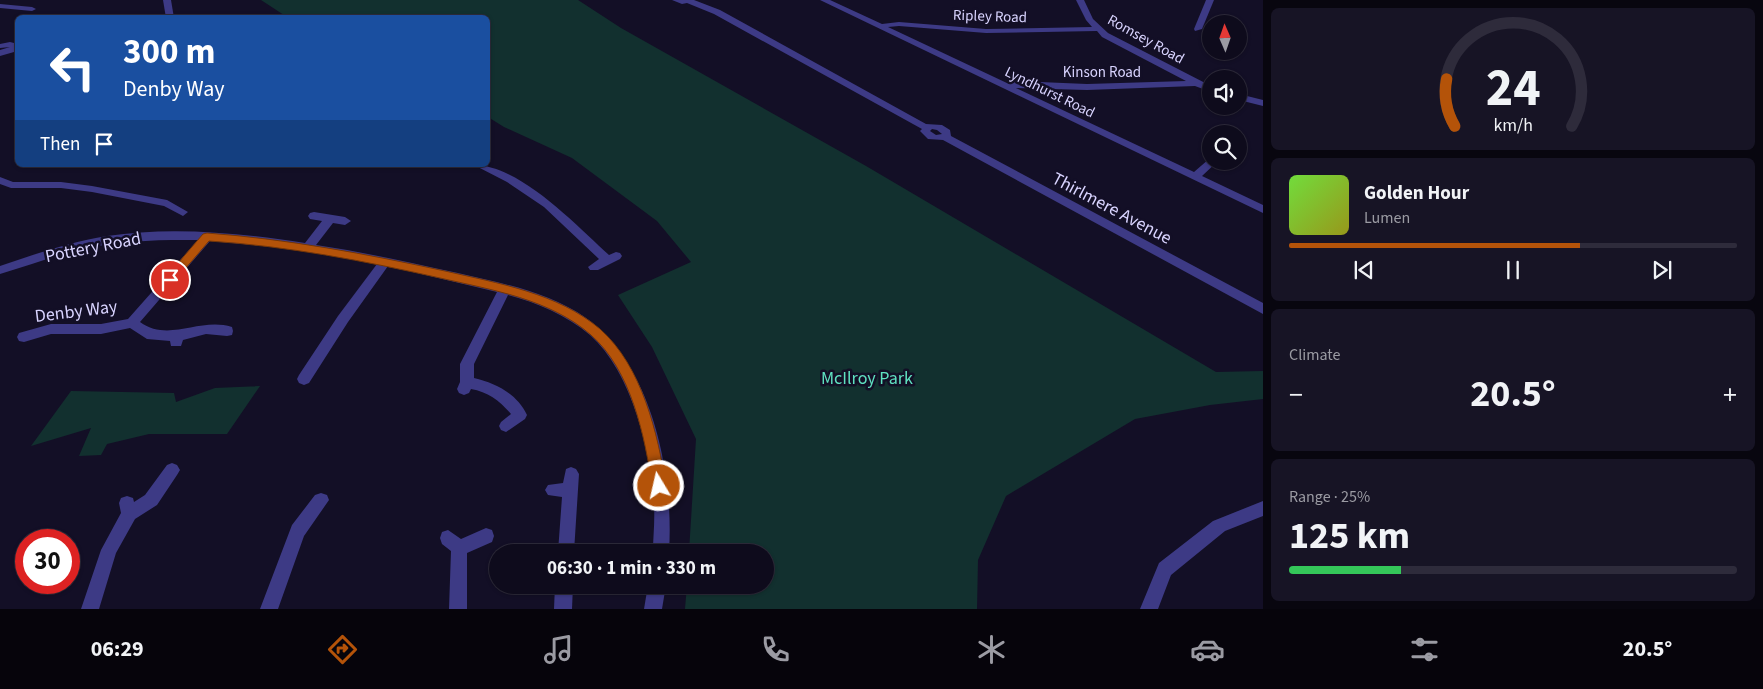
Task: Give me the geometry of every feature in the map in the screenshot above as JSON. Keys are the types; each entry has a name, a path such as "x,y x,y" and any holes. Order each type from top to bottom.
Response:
{"street":[{"path":"168,0 170,15"},
{"name":"Thirlmere Avenue","path":"676,0 688,0 734,21 927,128 936,126 943,128 947,134 945,137 1263,309"},
{"name":"Lyndhurst Road","path":"824,0 1263,209"},
{"name":"Romsey Road","path":"1080,0 1097,29 1202,85"},
{"path":"1198,29 1210,0"},
{"path":"0,6 32,9"},
{"name":"Ripley Road","path":"882,27 899,24 986,31 1097,29"},
{"path":"0,46 13,44 15,46 15,49 0,53"},
{"name":"Kinson Road","path":"1009,88 1016,84 1087,87 1196,83"},
{"path":"1247,98 1263,103"},
{"path":"483,167 510,180 548,205 612,258 594,267"},
{"path":"1195,176 1202,170"},
{"path":"0,180 11,185 61,185 92,189 167,203 183,212"},
{"path":"314,216 345,221"},
{"path":"308,249 330,219"},
{"name":"Pottery Road","path":"0,270 81,246 123,238 207,237 249,240 385,262 505,289 558,308 595,332 614,354 631,384 644,414 654,450 662,505 661,544"},
{"name":"Denby Way","path":"24,336 51,329 101,329 132,323 207,237"},
{"path":"304,379 343,319 385,262"},
{"path":"505,289 467,364 466,385 495,390 510,400 520,415 506,426"},
{"name":"Denby Way","path":"132,323 147,334 176,340 206,329 227,331"},
{"path":"90,609 109,550 128,508 151,500 172,470"},
{"path":"567,544 571,474"},
{"path":"553,490 570,490"},
{"path":"269,609 298,531 321,500"},
{"path":"1149,609 1165,569 1219,526 1263,508"},
{"path":"458,609 453,543 486,536"},
{"path":"562,609 563,594"},
{"path":"653,609 656,594"}],"green space":[{"name":"McIlroy Park","path":"261,0 578,0 621,28 866,166 1216,372 1263,371 1263,399 1210,405 1135,419 1006,496 978,560 977,609 685,609 686,594 774,594 774,544 689,544 696,439 652,347 618,295 691,262 657,221 572,158 504,127 490,118 490,15 284,15"},
{"path":"260,386 227,434 149,434 107,444 101,455 79,456 91,428 31,446 71,391 174,393 176,402 215,388"}],"route":[{"path":"170,280 207,237 249,240 385,262 505,289 558,308 595,332 614,354 631,384 644,414 654,450 659,486"}]}
